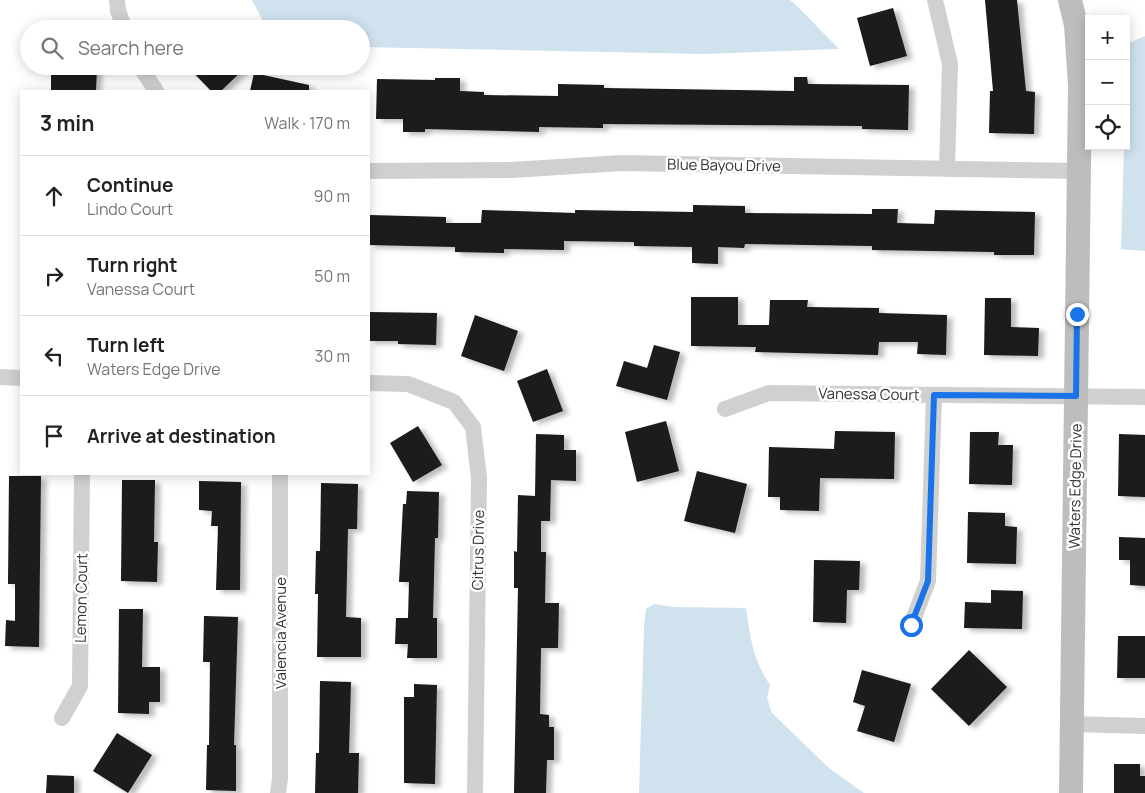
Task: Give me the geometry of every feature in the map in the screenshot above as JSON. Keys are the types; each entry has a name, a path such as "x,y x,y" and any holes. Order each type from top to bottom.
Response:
{"street":[{"path":"117,0 122,20"},
{"path":"935,0 950,64 947,169"},
{"name":"Waters Edge Drive","path":"1070,0 1076,25 1080,86 1071,793"},
{"path":"146,75 155,90"},
{"name":"Blue Bayou Drive","path":"370,170 512,170 622,163 1080,171"},
{"path":"0,377 20,378"},
{"name":"Citrus Drive","path":"370,383 408,384 454,402 473,427 479,478 475,793"},
{"name":"Vanessa Court","path":"725,409 769,393 1145,397"},
{"path":"911,625 928,581 934,395"},
{"name":"Lemon Court","path":"62,718 80,686 82,475"},
{"name":"Valencia Avenue","path":"278,793 280,778 280,475"},
{"path":"1072,724 1145,726"}],"water":[{"path":"252,0 790,0 839,49 704,54 370,47 370,20 262,20"},
{"path":"1145,36 1145,251 1121,249 1124,150 1130,150 1130,43"},
{"path":"654,604 674,607 746,608 756,657 770,685 767,698 772,713 829,768 864,793 639,793 644,626 646,609"}],"building":[{"path":"985,0 1017,0 1026,91 1035,92 1034,134 989,133 990,91 993,91"},
{"path":"893,8 907,56 870,66 857,18"},
{"path":"51,75 97,75 96,90 51,90"},
{"path":"196,75 238,75 222,90 210,90"},
{"path":"254,75 263,75 309,85 309,90 250,90"},
{"path":"794,77 807,77 808,84 909,85 908,130 862,129 862,126 603,124 603,128 539,127 539,132 425,129 425,132 403,132 403,119 376,119 377,79 435,80 435,78 460,78 460,91 484,92 484,95 558,96 558,84 604,85 604,88 794,91"},
{"path":"693,205 745,206 745,213 872,214 872,209 898,209 897,223 934,224 935,210 1035,212 1034,255 994,255 994,252 872,250 872,246 745,244 744,248 718,247 718,264 692,263 692,247 634,246 634,242 564,241 564,250 504,249 504,253 455,252 455,247 370,245 370,215 446,217 446,223 481,223 482,210 575,213 575,210 693,212"},
{"path":"691,297 738,297 738,325 769,325 770,300 808,300 807,307 879,308 879,313 947,315 946,355 917,354 918,342 879,342 878,355 755,352 756,347 691,346"},
{"path":"985,298 1011,298 1011,327 1039,328 1038,356 984,355"},
{"path":"370,312 437,313 436,345 398,344 398,341 370,341"},
{"path":"475,315 518,331 504,371 461,356"},
{"path":"654,345 680,352 667,400 616,386 624,361 647,368"},
{"path":"547,369 563,411 533,422 517,381"},
{"path":"666,421 679,471 637,482 625,432"},
{"path":"418,426 442,465 413,482 390,443"},
{"path":"835,431 895,432 894,479 820,478 819,511 780,510 780,497 768,497 769,447 834,449"},
{"path":"970,432 999,432 998,445 1013,445 1012,485 969,484"},
{"path":"536,434 564,435 564,450 576,450 576,481 551,480 550,521 541,521 541,552 546,552 545,603 559,603 558,648 541,648 540,714 549,715 549,727 554,727 554,760 547,760 546,793 514,793 518,588 514,588 514,551 517,552 518,495 535,496"},
{"path":"1119,434 1145,435 1145,497 1118,496"},
{"path":"697,471 747,484 735,533 684,521"},
{"path":"9,476 41,476 39,647 5,646 6,620 15,621 15,584 8,584"},
{"path":"122,480 155,480 154,542 158,542 157,582 121,581"},
{"path":"199,481 241,482 240,590 216,590 218,526 211,526 212,511 199,510"},
{"path":"321,483 358,484 357,529 348,529 346,617 361,618 361,657 317,657 318,594 315,594 316,551 320,551"},
{"path":"407,491 439,492 438,538 435,538 433,618 437,618 437,658 407,658 408,644 395,644 396,618 408,618 409,582 399,582 403,504 406,504"},
{"path":"968,512 1005,513 1005,526 1017,527 1016,564 967,563"},
{"path":"1119,537 1145,538 1145,586 1130,585 1130,560 1119,560"},
{"path":"814,560 860,561 859,590 847,590 846,623 813,622"},
{"path":"991,590 1023,591 1022,629 964,628 965,602 991,603"},
{"path":"119,609 143,609 142,667 160,667 160,702 149,702 149,714 118,713"},
{"path":"204,616 238,617 234,745 236,745 236,791 206,790 207,745 209,745 210,662 203,662"},
{"path":"1118,636 1145,636 1145,678 1117,678"},
{"path":"969,650 1007,687 969,726 931,689"},
{"path":"862,670 911,684 894,742 857,731 865,706 853,702"},
{"path":"320,681 351,682 349,753 359,753 358,793 315,793 316,753 319,753"},
{"path":"414,684 437,685 435,784 404,783 404,697 414,697"},
{"path":"117,733 152,755 128,793 93,771"},
{"path":"1114,764 1140,764 1140,776 1145,776 1145,793 1114,793"},
{"path":"47,775 74,776 74,793 46,793"}],"route":[{"path":"911,625 928,581 934,395 1076,396 1077,314"}]}
